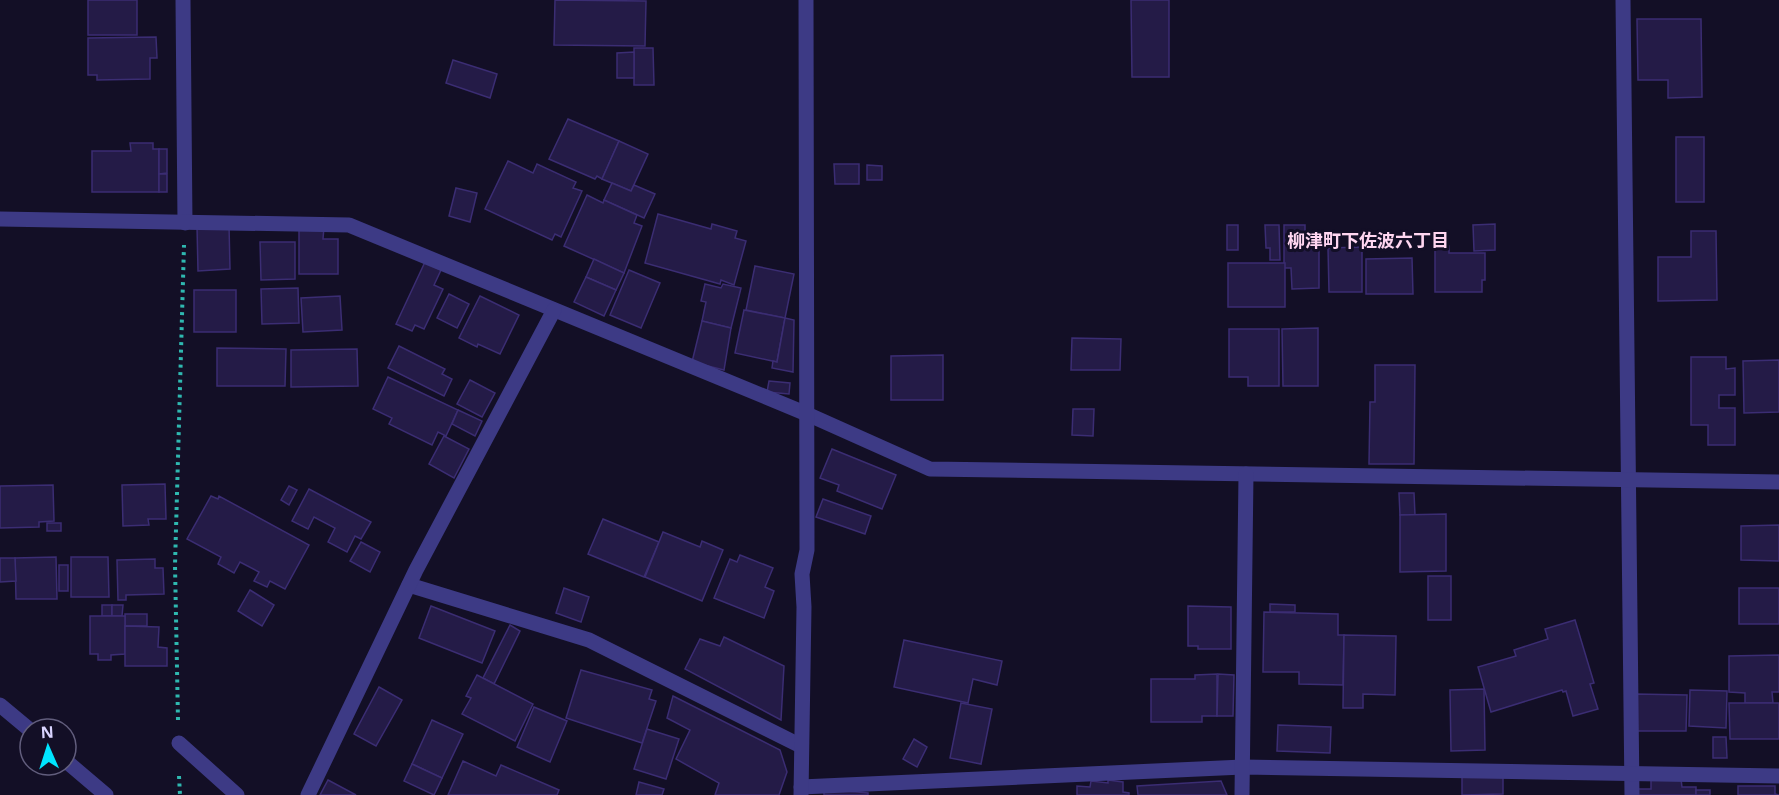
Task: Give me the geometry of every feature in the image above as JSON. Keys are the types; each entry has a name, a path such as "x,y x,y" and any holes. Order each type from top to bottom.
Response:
{"street":[{"path":"183,0 185,223"},
{"path":"806,0 807,550 802,574 804,607 801,791 1243,767 1779,776"},
{"path":"1623,0 1632,795"},
{"path":"0,219 349,225 807,414 930,469 1779,482"},
{"path":"308,795 409,585 554,310"},
{"path":"1242,795 1246,474"},
{"path":"409,585 589,640 801,746"},
{"path":"0,705 18,720"},
{"path":"179,743 237,795"},
{"path":"78,771 106,795"}],"path":[{"path":"180,795 175,565 185,223"}],"building":[{"path":"88,0 137,0 137,35 88,35"},
{"path":"555,0 646,1 645,46 554,45"},
{"path":"1131,0 1169,0 1169,77 1132,77"},
{"path":"1637,19 1701,19 1702,97 1668,98 1668,80 1638,80"},
{"path":"156,37 157,58 150,58 150,79 97,80 97,75 88,75 88,38"},
{"path":"634,48 653,48 654,85 634,85"},
{"path":"634,52 634,78 617,78 617,53"},
{"path":"453,60 497,74 490,98 446,83"},
{"path":"568,119 619,141 602,179 597,176 595,179 549,159"},
{"path":"1676,137 1704,137 1704,202 1676,202"},
{"path":"619,141 648,154 631,191 602,179"},
{"path":"130,143 153,143 153,149 159,149 159,192 92,192 92,151 131,151"},
{"path":"159,149 167,149 167,173 159,174"},
{"path":"508,161 533,173 537,164 576,182 573,188 582,191 561,237 555,234 552,240 485,209"},
{"path":"834,164 859,164 859,184 835,184"},
{"path":"867,165 882,166 882,180 867,180"},
{"path":"159,174 167,174 167,192 159,192"},
{"path":"612,183 631,191 634,185 655,194 644,218 604,200"},
{"path":"456,188 477,193 470,222 449,216"},
{"path":"587,195 637,215 634,223 642,226 624,273 564,246"},
{"path":"658,214 711,229 712,224 737,231 735,238 746,241 734,285 721,280 720,284 645,263"},
{"path":"1495,224 1495,250 1474,251 1473,225"},
{"path":"229,225 230,269 198,271 197,226"},
{"path":"1227,225 1238,225 1238,250 1227,250"},
{"path":"1265,225 1279,225 1280,260 1270,260 1270,248 1266,248"},
{"path":"1284,225 1305,225 1305,235 1319,235 1319,288 1292,289 1291,268 1284,268"},
{"path":"299,227 324,227 323,239 338,239 338,274 299,274"},
{"path":"1691,231 1716,231 1717,300 1658,301 1658,257 1691,257"},
{"path":"260,242 295,242 295,279 261,280"},
{"path":"1435,246 1449,246 1449,253 1485,253 1485,280 1482,280 1482,292 1435,292"},
{"path":"1362,247 1362,292 1329,292 1328,248"},
{"path":"1412,258 1413,294 1366,294 1366,259"},
{"path":"594,259 624,273 616,290 586,277"},
{"path":"425,262 441,270 434,285 443,289 424,329 415,325 412,331 396,324"},
{"path":"1228,263 1285,263 1285,307 1228,307"},
{"path":"755,266 794,274 785,318 746,310"},
{"path":"629,270 660,283 641,328 610,315"},
{"path":"586,277 616,290 604,316 574,302"},
{"path":"705,284 721,288 723,284 741,288 731,328 702,321 706,302 701,301"},
{"path":"298,288 299,323 262,324 261,289"},
{"path":"194,290 236,290 236,332 194,332"},
{"path":"449,294 469,304 457,328 437,318"},
{"path":"340,296 342,330 303,332 301,298"},
{"path":"480,296 519,315 500,354 478,344 477,347 459,338"},
{"path":"744,310 785,318 777,362 735,353"},
{"path":"785,318 794,320 793,372 772,368 773,361 777,362"},
{"path":"702,321 731,328 724,370 692,362"},
{"path":"1318,328 1318,386 1283,386 1282,329"},
{"path":"1229,329 1279,329 1279,386 1248,386 1248,377 1229,377"},
{"path":"1072,338 1121,339 1120,370 1071,370"},
{"path":"399,346 445,369 442,374 452,379 444,396 388,368"},
{"path":"217,348 286,349 285,386 217,386"},
{"path":"357,349 358,386 291,387 291,350"},
{"path":"943,355 943,400 891,400 891,356"},
{"path":"1691,357 1726,357 1726,369 1735,368 1735,395 1719,395 1719,408 1735,408 1735,445 1708,445 1708,425 1691,425"},
{"path":"1779,360 1779,412 1744,413 1743,361"},
{"path":"1375,365 1415,365 1414,464 1369,464 1370,402 1375,402"},
{"path":"388,377 458,410 446,436 438,432 432,445 389,424 392,418 373,409"},
{"path":"470,380 495,393 482,417 457,404"},
{"path":"769,381 790,383 789,394 767,392"},
{"path":"1073,409 1094,409 1093,436 1072,435"},
{"path":"458,410 482,421 475,436 452,424"},
{"path":"444,436 469,449 454,478 429,464"},
{"path":"832,449 896,475 882,509 837,491 839,485 820,478"},
{"path":"165,484 166,519 148,519 149,525 123,526 122,485"},
{"path":"53,485 54,521 39,522 39,527 0,528 0,486"},
{"path":"289,486 297,490 289,505 281,500"},
{"path":"309,489 371,522 361,539 355,536 347,552 328,542 335,528 314,517 308,529 292,521"},
{"path":"1399,493 1414,493 1415,515 1400,515"},
{"path":"211,496 218,499 219,496 309,545 285,589 270,581 267,587 254,581 259,572 240,562 234,573 218,564 221,557 187,539"},
{"path":"823,499 871,516 865,534 816,517"},
{"path":"1446,514 1446,571 1400,572 1400,515"},
{"path":"603,519 659,542 644,577 588,554"},
{"path":"47,523 61,523 61,531 47,531"},
{"path":"1779,525 1779,561 1741,560 1741,526"},
{"path":"663,532 700,547 702,541 723,550 702,601 645,577"},
{"path":"361,542 380,552 370,572 350,561"},
{"path":"740,555 773,568 765,587 774,591 764,618 714,598 730,559 737,562"},
{"path":"56,557 57,599 16,599 15,558"},
{"path":"71,557 108,557 109,597 71,597"},
{"path":"0,558 15,558 16,581 0,582"},
{"path":"155,559 155,568 163,568 164,594 126,595 126,600 118,600 117,560"},
{"path":"59,565 68,565 68,591 59,591"},
{"path":"1428,576 1451,576 1451,620 1428,620"},
{"path":"564,588 589,597 581,622 556,613"},
{"path":"1739,588 1779,588 1779,624 1739,624"},
{"path":"250,590 274,605 262,626 238,611"},
{"path":"1270,604 1295,605 1295,612 1270,612"},
{"path":"102,605 112,605 112,616 102,616"},
{"path":"112,605 123,605 122,616 112,616"},
{"path":"431,606 495,631 482,663 419,638"},
{"path":"1188,606 1231,607 1231,649 1198,649 1198,646 1188,646"},
{"path":"1264,612 1338,614 1338,635 1344,635 1343,685 1299,684 1299,672 1263,672"},
{"path":"125,614 147,614 147,626 125,626"},
{"path":"90,616 125,616 125,654 111,655 111,660 98,660 98,654 90,654"},
{"path":"1575,620 1594,683 1590,684 1598,709 1573,716 1566,691 1562,690 1491,712 1478,667 1516,656 1514,650 1548,639 1545,629"},
{"path":"510,625 520,631 494,684 483,678"},
{"path":"125,626 159,627 158,647 167,648 167,666 125,666"},
{"path":"1344,635 1396,636 1395,695 1363,694 1363,708 1343,708"},
{"path":"724,637 784,666 781,720 685,669 700,639 720,646"},
{"path":"904,640 1002,661 997,685 973,679 968,703 894,687"},
{"path":"1779,655 1779,692 1772,692 1773,703 1745,703 1745,693 1729,692 1729,656"},
{"path":"581,670 652,690 649,699 656,701 642,743 566,718"},
{"path":"1217,674 1217,716 1202,716 1202,722 1151,722 1151,679 1195,679 1195,675"},
{"path":"1218,674 1234,675 1233,716 1217,716"},
{"path":"477,675 533,704 515,741 462,714 471,698 466,696"},
{"path":"379,687 402,700 376,746 354,734"},
{"path":"1484,689 1485,750 1451,751 1450,690"},
{"path":"1690,690 1727,691 1726,728 1689,726"},
{"path":"1636,694 1687,695 1686,731 1635,731"},
{"path":"673,696 780,750 787,772 779,795 715,795 719,783 676,759 690,730 667,718"},
{"path":"961,703 992,709 981,764 950,758"},
{"path":"1729,703 1779,703 1779,739 1730,739"},
{"path":"534,707 567,721 550,762 517,747"},
{"path":"432,720 463,734 442,778 412,764"},
{"path":"1278,725 1331,727 1330,753 1277,751"},
{"path":"647,729 679,739 666,779 634,769"},
{"path":"1713,737 1726,737 1727,758 1713,758"},
{"path":"914,739 927,747 917,767 903,759"},
{"path":"463,761 496,776 501,765 559,790 557,795 448,795"},
{"path":"412,764 442,778 434,795 404,781"},
{"path":"1462,774 1503,776 1503,794 1462,795"},
{"path":"1651,779 1681,779 1682,787 1696,787 1696,795 1637,795 1637,789 1651,789"},
{"path":"328,780 356,795 320,795"},
{"path":"1108,780 1123,782 1123,792 1129,795 1077,795 1077,786 1090,787 1091,781 1108,783"},
{"path":"1221,781 1227,795 1138,795 1137,786"},
{"path":"639,782 664,789 662,795 636,795"},
{"path":"1738,786 1775,786 1775,794 1779,795 1738,795"},
{"path":"824,789 868,793 868,795 824,795"},
{"path":"1696,790 1710,790 1710,795 1696,795"}],"district":[{"name":"柳津町下佐波六丁目","path":"1368,241"}]}
